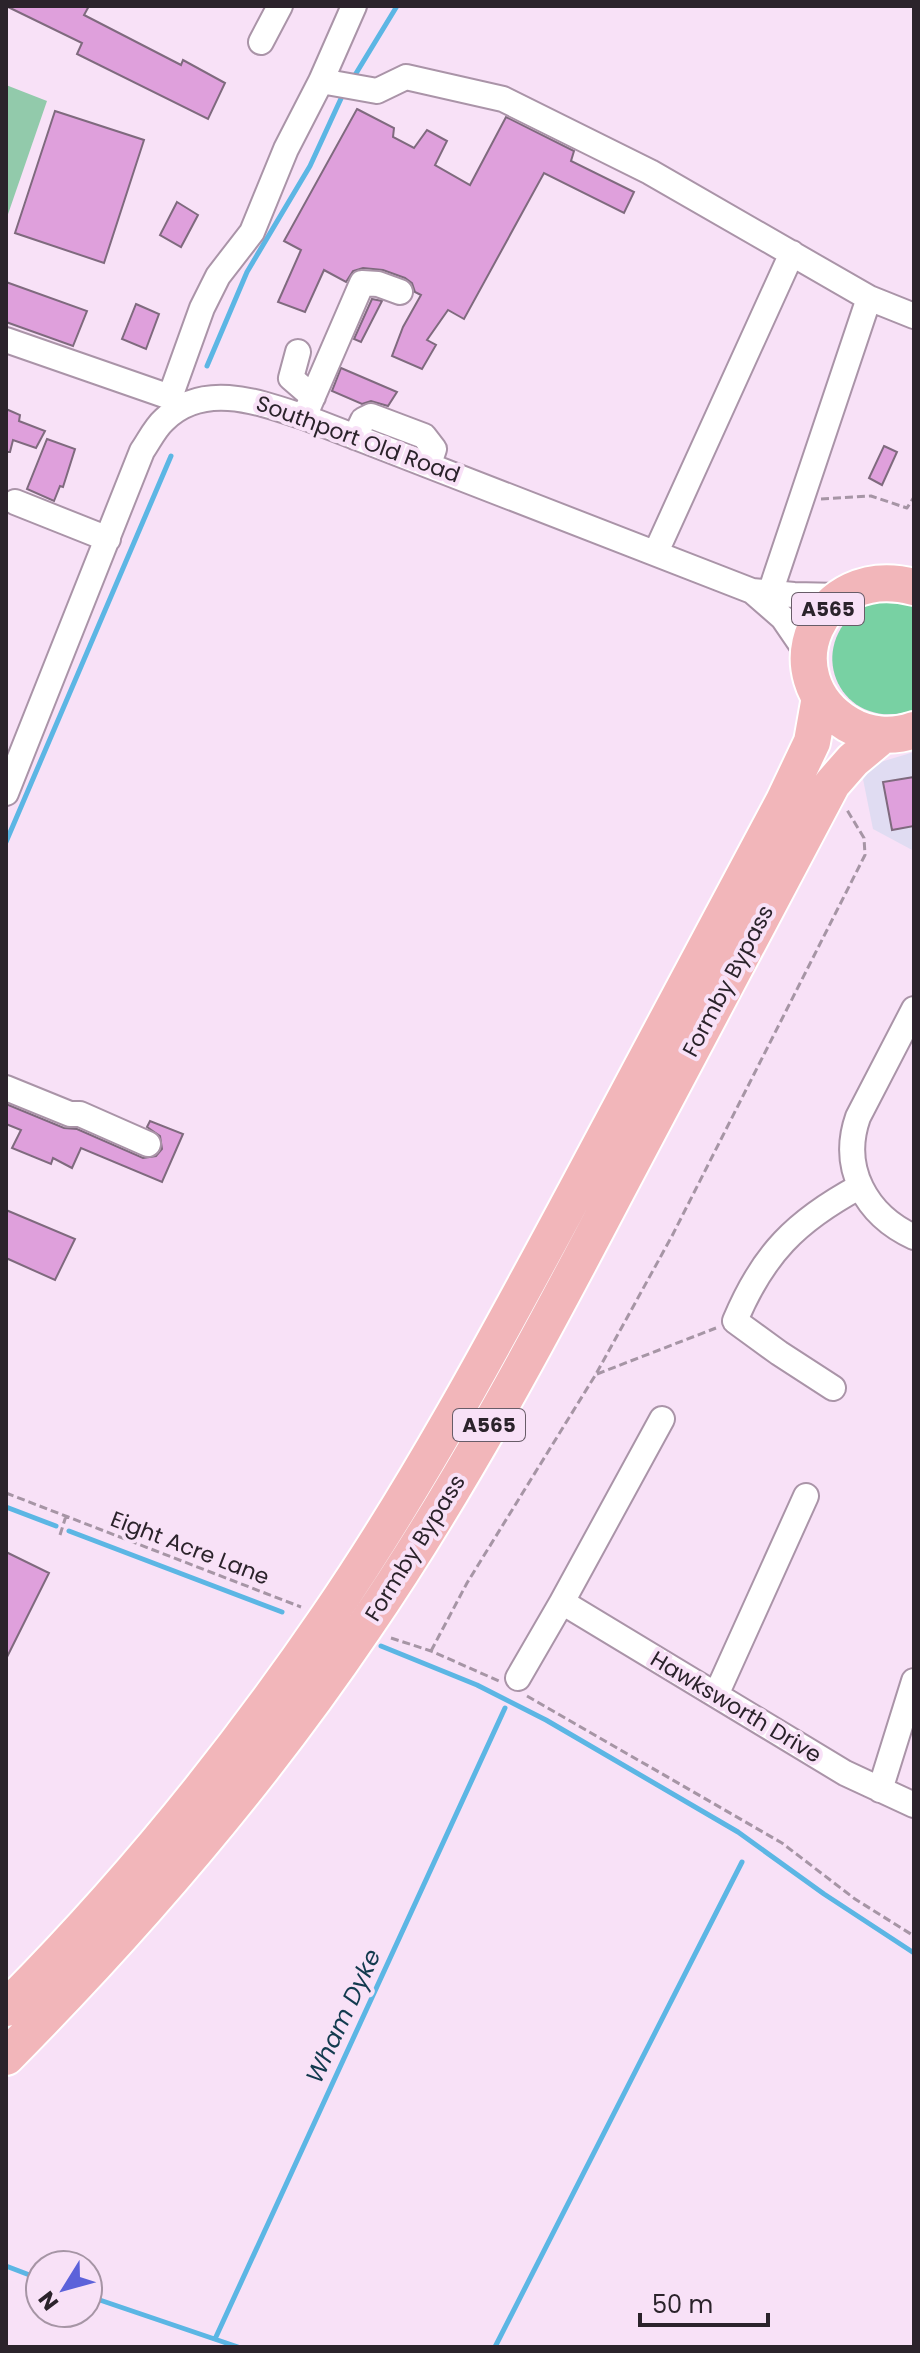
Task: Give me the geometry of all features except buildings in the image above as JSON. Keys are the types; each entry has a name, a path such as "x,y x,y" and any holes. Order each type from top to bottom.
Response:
{"highway":[{"name":"A565","path":"905,735 858,730 836,717 820,697 811,677 809,656 813,633 824,612 841,596 857,586 908,578"},
{"name":"Formby Bypass","path":"6,2008 153,1847 240,1740 329,1616 434,1450 784,801 812,742 820,697"},
{"name":"Formby Bypass","path":"6,2057 62,2001 168,1883 270,1758 364,1628 464,1470 556,1307 832,784 853,760 905,735"}],"street":[{"path":"261,42 280,6"},
{"path":"6,793 142,451 175,402 202,308 218,276 252,232 286,149 321,81 354,6"},
{"path":"321,81 377,91 406,77 503,99 650,172 869,298 914,316"},
{"path":"656,552 792,253"},
{"path":"308,407 362,283 378,284 400,292"},
{"path":"761,592 801,500 869,298"},
{"path":"6,340 175,402"},
{"path":"298,352 291,378 308,407"},
{"name":"Southport Old Road","path":"175,402 226,397 308,407 355,437 761,592"},
{"path":"15,502 108,539"},
{"path":"761,592 841,596"},
{"path":"761,592 809,656"},
{"path":"914,1009 853,1130 853,1163 859,1187 877,1212 894,1228 914,1237"},
{"path":"6,1088 70,1114 80,1114 148,1144"},
{"path":"833,1388 735,1321 767,1261 786,1237 809,1217 859,1187"},
{"path":"514,1685 662,1419"},
{"path":"716,1695 806,1496"},
{"name":"Hawksworth Drive","path":"562,1602 845,1773 914,1805"},
{"path":"880,1790 914,1681"}],"path":[{"path":"801,500 871,496 907,508 914,497"},
{"path":"431,1651 467,1583 596,1374 672,1236 865,855 864,838 832,784"},
{"path":"596,1374 735,1321"},
{"name":"Eight Acre Lane","path":"6,1493 264,1595 329,1616"},
{"path":"60,1535 66,1516"},
{"path":"364,1628 514,1685 769,1835 855,1899 914,1936"}],"shaded area":[{"path":"914,752 914,851 873,829 863,779 874,764"}],"green space":[{"path":"6,85 47,101 6,220"},
{"path":"872,601 914,603 914,710 887,714 865,709 848,697 836,680 832,659 836,638 849,618"}],"waterway":[{"path":"352,80 397,6"},
{"path":"207,366 247,272 310,166 344,92"},
{"path":"6,842 171,456"},
{"name":"Wham Dyke","path":"6,1507 56,1526"},
{"path":"69,1531 282,1612"},
{"path":"381,1646 477,1685 546,1720 738,1832 914,1953"},
{"name":"Wham Dyke","path":"215,2339 505,1708"},
{"name":"Wham Dyke","path":"495,2347 742,1862"},
{"name":"Wham Dyke","path":"6,2266 24,2273"},
{"name":"Wham Dyke","path":"104,2301 238,2347"}]}
